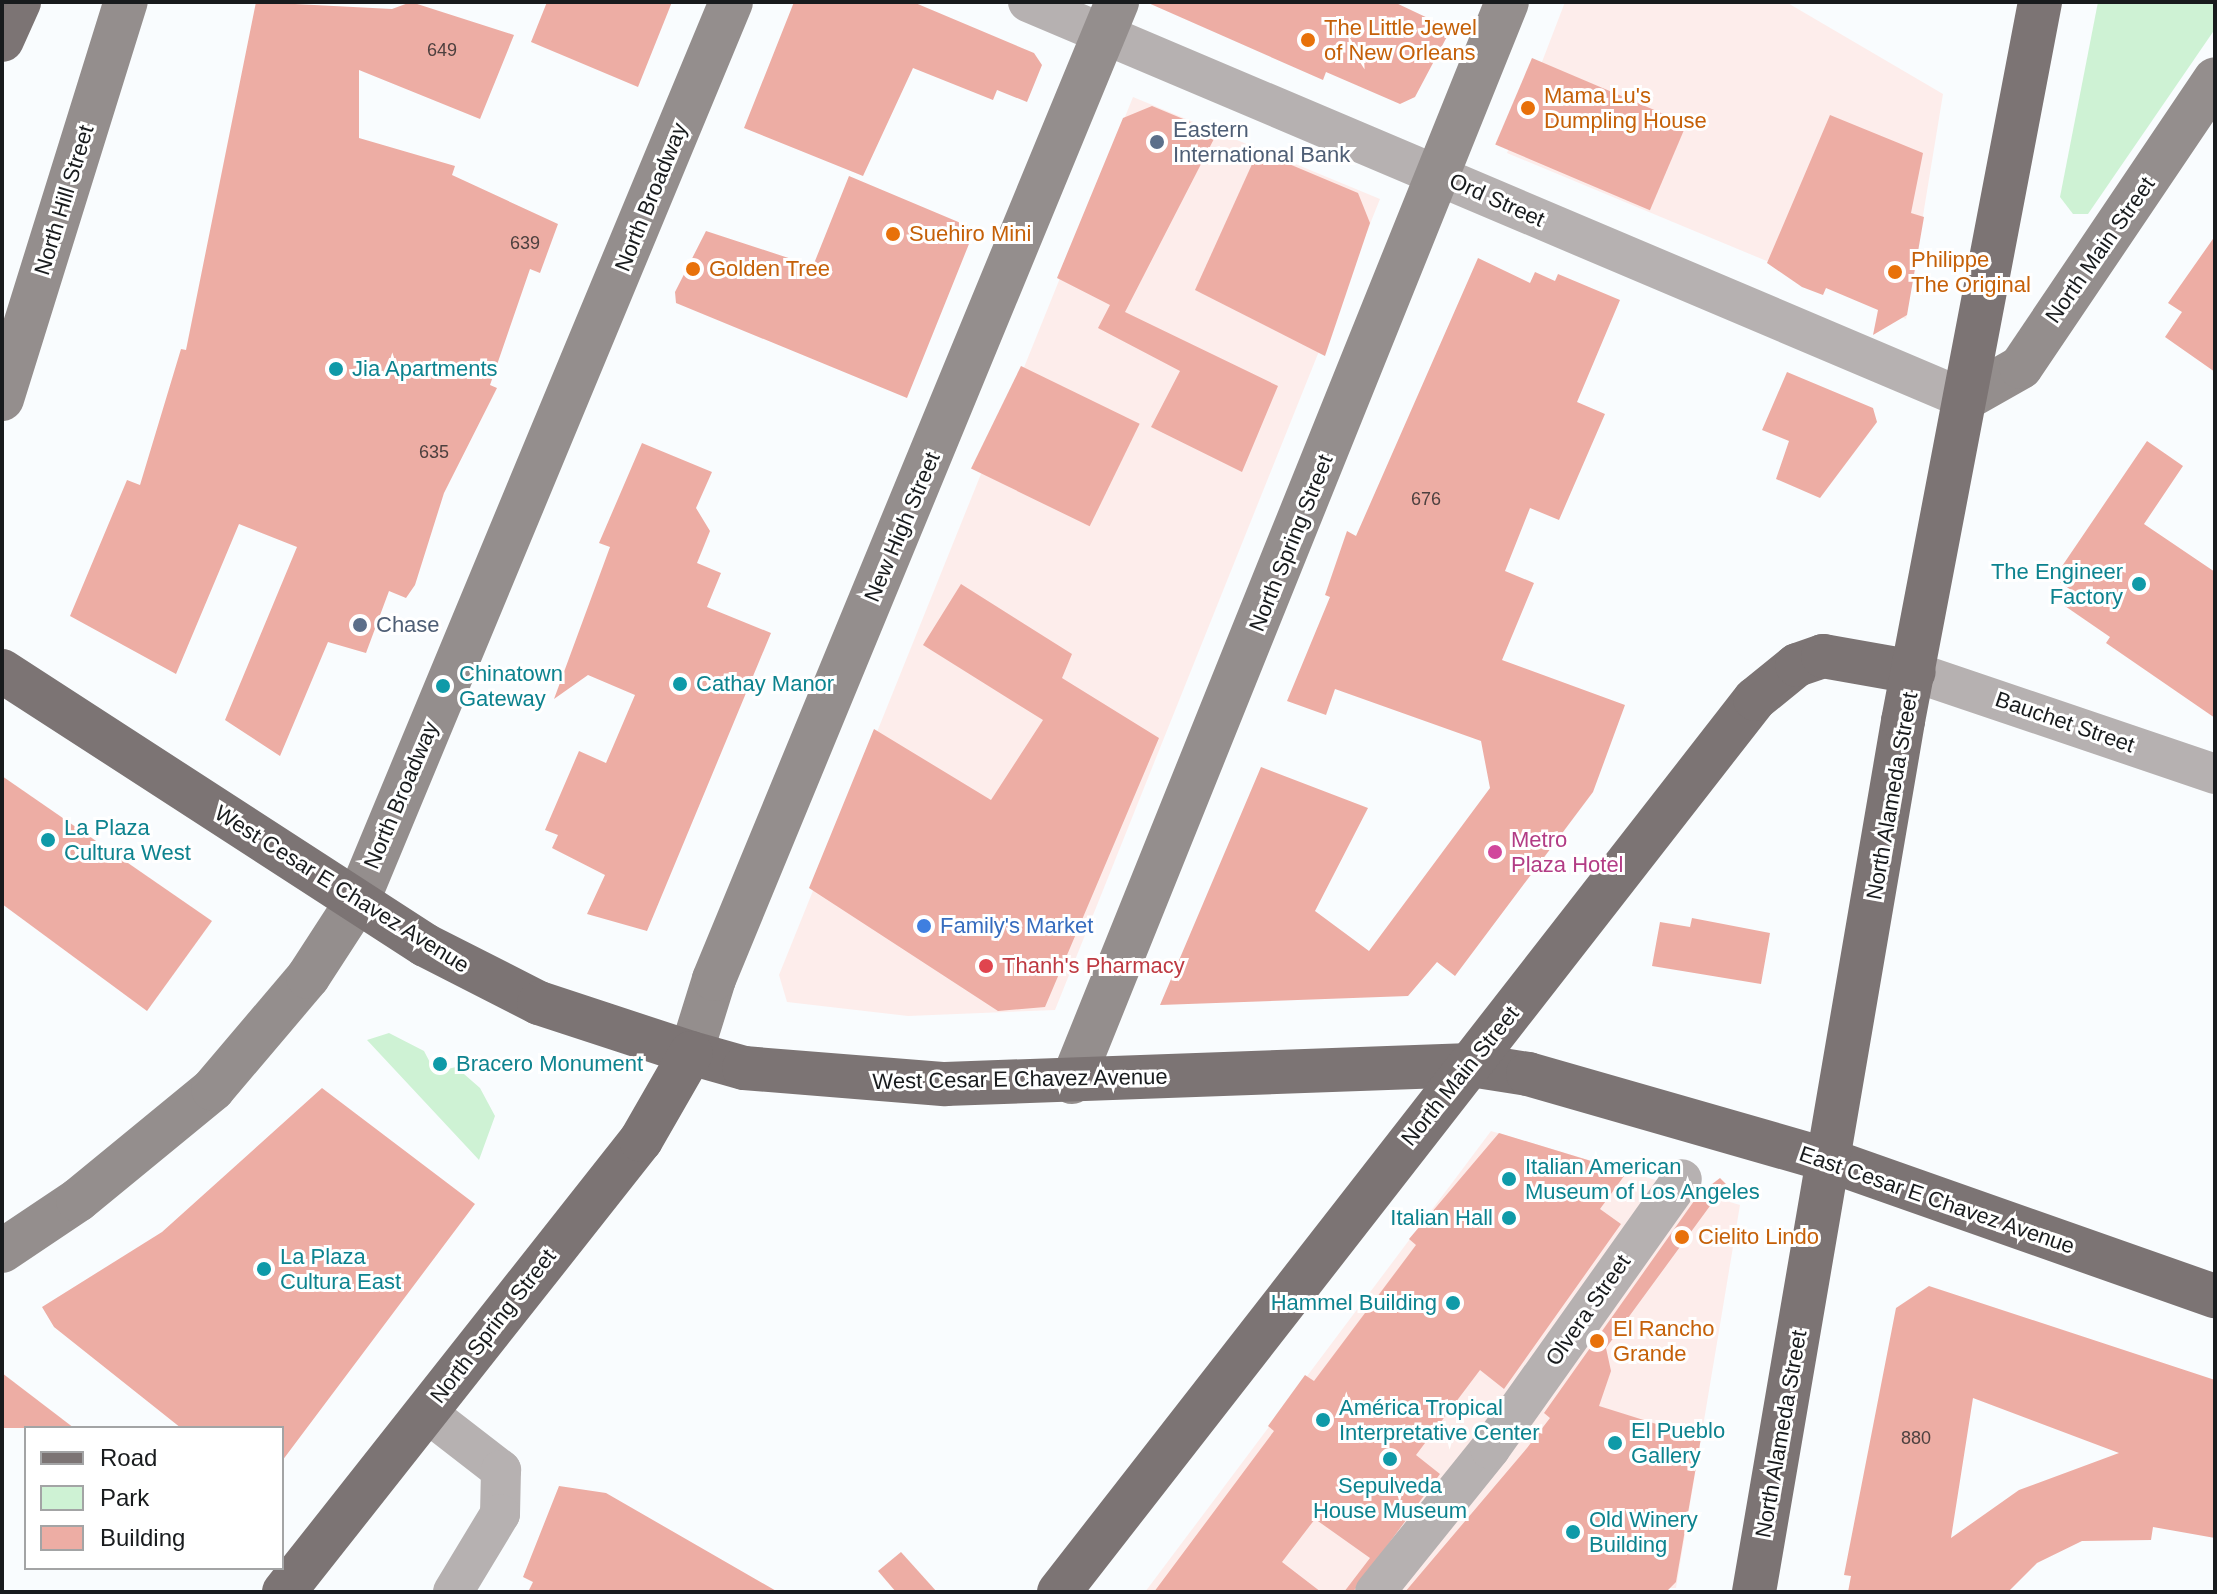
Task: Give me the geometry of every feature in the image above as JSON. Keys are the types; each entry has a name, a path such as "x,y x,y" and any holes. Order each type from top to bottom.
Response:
{"main road":[{"path":"2,40 19,2"},
{"name":"North Hill Street","path":"2,399 126,2"},
{"name":"North Broadway","path":"2,1251 78,1200 213,1089 308,977 358,900 731,2"},
{"name":"North Spring Street","path":"1072,1082 1441,175 1507,2"},
{"name":"North Alameda Street","path":"1754,1592 1812,1237 1831,1161 1914,672 2040,2"},
{"name":"New High Street","path":"691,1053 714,979 1111,19"},
{"name":"North Main Street","path":"1965,399 2021,367 2215,79"},
{"name":"North Main Street","path":"1059,1592 1755,699 1797,665 1823,656 1914,672"},
{"name":"West Cesar E Chavez Avenue","path":"2,671 425,945 539,1003 691,1053 846,1080 1072,1082 1471,1065"},
{"name":"North Spring Street","path":"284,1592 641,1140 691,1053"},
{"name":"East Cesar E Chavez Avenue","path":"1471,1065 1588,1089 1831,1161 2215,1296"}],"street":[{"name":"Ord Street","path":"1028,2 1111,19 1441,175 1965,399"},
{"name":"Bauchet Street","path":"1914,672 2215,774"},
{"name":"Olvera Street","path":"1375,1592 1490,1449 1682,1179"},
{"path":"426,1412 501,1470 500,1514 453,1592"}],"shaded area":[{"path":"1565,2 1786,2 1943,94 1906,319 1507,153"},
{"path":"1133,97 1380,199 1055,1010 908,1016 787,1002 779,975"},
{"path":"1491,1131 1740,1205 1676,1588 1145,1592"}],"green space":[{"path":"2098,2 2215,2 2215,29 2088,214 2073,214 2060,197"},
{"path":"389,1033 424,1051 435,1072 456,1067 480,1088 495,1116 479,1160 367,1040"}],"building":[{"name":"Jia Apartments","path":"256,2 392,9 411,2 514,35 480,119 359,70 359,138 455,166 452,175 558,224 540,273 530,269 490,385 497,388 444,493 415,585 406,598 389,591 366,653 328,642 280,756 225,720 297,547 239,524 176,674 70,616 127,480 140,485 181,349 186,350"},
{"path":"547,2 672,2 638,87 531,42"},
{"path":"794,2 913,2 1034,53 1042,65 1027,102 997,90 993,100 913,68 863,176 744,128"},
{"path":"1146,2 1394,2 1451,29 1415,97 1400,104 1326,72 1323,80"},
{"path":"1532,58 1687,124 1650,210 1495,145"},
{"path":"1152,106 1217,133 1125,312 1278,386 1242,472 1151,427 1180,371 1098,328 1110,305 1057,278 1123,118"},
{"path":"1830,115 1923,153 1911,213 1924,217 1907,315 1873,335 1878,310 1826,288 1823,295 1802,287 1767,263"},
{"path":"1258,151 1358,193 1370,223 1325,356 1195,290"},
{"path":"849,176 975,229 907,398 676,303 675,292 706,231 813,266"},
{"path":"2215,236 2215,372 2165,337 2182,312 2168,303"},
{"path":"1478,258 1530,283 1535,272 1555,281 1558,274 1620,300 1577,402 1605,414 1559,520 1530,508 1505,571 1534,583 1502,660 1625,705 1593,792 1455,976 1437,962 1408,996 1160,1005 1261,767 1368,808 1315,911 1369,951 1490,788 1481,741 1335,689 1326,715 1287,701 1330,597 1325,595 1347,531 1356,536"},
{"path":"1021,366 1140,424 1090,526 971,468"},
{"path":"1787,372 1873,408 1877,422 1820,498 1776,479 1789,441 1762,430"},
{"name":"The Engineer Factory","path":"2147,441 2183,466 2144,524 2215,572 2215,718 2106,643 2110,637 2062,604 2071,590 2054,578"},
{"name":"Cathay Manor","path":"642,443 712,472 696,508 710,531 697,563 721,573 707,607 771,633 647,931 587,914 605,875 552,848 558,835 545,830 579,751 606,763 635,695 588,675 554,699 610,547 599,543"},
{"path":"961,584 1072,654 1062,678 1159,738 1045,1007 998,1011 809,888 874,729 991,800 1043,720 923,645"},
{"name":"La Plaza Cultura West","path":"2,776 212,921 147,1011 2,904"},
{"path":"1692,918 1770,933 1761,984 1652,966 1660,922 1690,927"},
{"name":"La Plaza Cultura East","path":"322,1088 475,1204 284,1458 284,1426 178,1426 54,1327 42,1307 162,1232"},
{"path":"1499,1133 1627,1172 1600,1209 1621,1224 1504,1389 1480,1370 1416,1455 1440,1474 1353,1592 1344,1592 1370,1558 1315,1519 1282,1562 1321,1592 1154,1592 1274,1431 1268,1426 1305,1375 1314,1381 1416,1245 1409,1239"},
{"path":"1720,1178 1726,1184 1606,1348 1611,1371 1599,1406 1701,1438 1676,1582 1666,1592 1405,1592 1550,1418 1544,1413 1699,1194"},
{"path":"1929,1286 2215,1380 2215,1538 2153,1527 2151,1540 2082,1541 2037,1563 2008,1592 1848,1592 1851,1576 1844,1575 1896,1308","holes":["1973,1398 2119,1453 2019,1490 1951,1538"]},
{"path":"2,1373 71,1426 24,1426 2,1428"},
{"path":"559,1486 606,1493 778,1592 528,1592 533,1582 523,1577"},
{"path":"901,1552 937,1592 896,1592 878,1571"}],"place":[{"name":"The Little Jewel of New Orleans","path":"1308,40"},
{"name":"Mama Lu's Dumpling House","path":"1528,108"},
{"name":"Eastern International Bank","path":"1157,142"},
{"name":"Suehiro Mini","path":"893,234"},
{"name":"Golden Tree","path":"693,269"},
{"name":"Philippe The Original","path":"1895,272"},
{"name":"Jia Apartments","path":"336,369"},
{"name":"The Engineer Factory","path":"2139,584"},
{"name":"Chase","path":"360,625"},
{"name":"Cathay Manor","path":"680,684"},
{"name":"Chinatown Gateway","path":"443,686"},
{"name":"La Plaza Cultura West","path":"48,840"},
{"name":"Metro Plaza Hotel","path":"1495,852"},
{"name":"Family's Market","path":"924,926"},
{"name":"Thanh's Pharmacy","path":"986,966"},
{"name":"Bracero Monument","path":"440,1064"},
{"name":"Italian American Museum of Los Angeles","path":"1509,1179"},
{"name":"Italian Hall","path":"1509,1218"},
{"name":"Cielito Lindo","path":"1682,1237"},
{"name":"La Plaza Cultura East","path":"264,1269"},
{"name":"Hammel Building","path":"1453,1303"},
{"name":"El Rancho Grande","path":"1597,1341"},
{"name":"América Tropical Interpretative Center","path":"1323,1420"},
{"name":"El Pueblo Gallery","path":"1615,1443"},
{"name":"Sepulveda House Museum","path":"1390,1459"},
{"name":"Old Winery Building","path":"1573,1532"}]}
